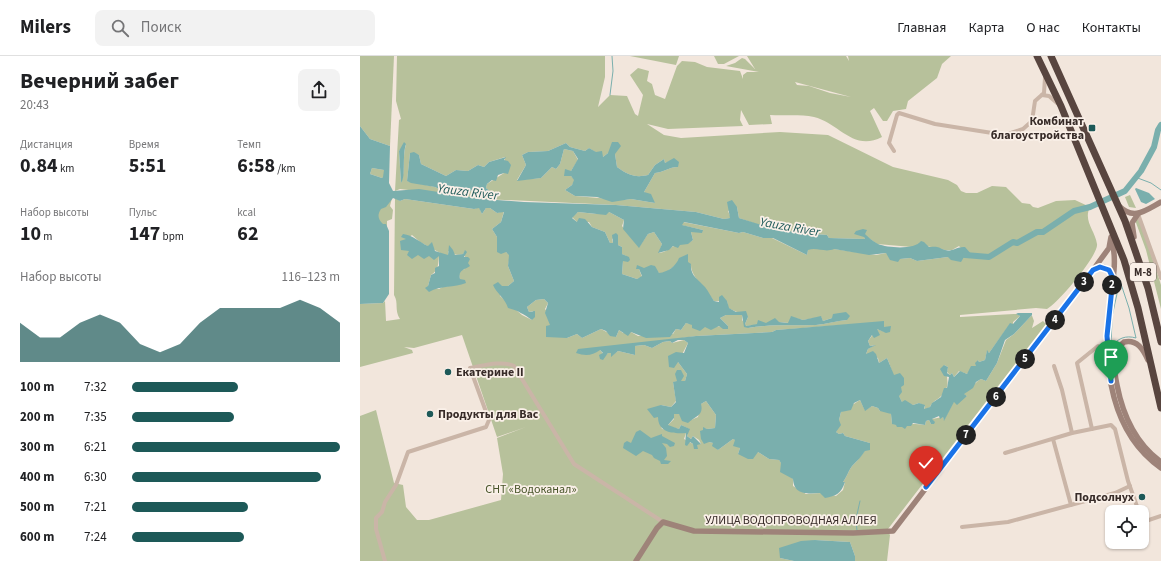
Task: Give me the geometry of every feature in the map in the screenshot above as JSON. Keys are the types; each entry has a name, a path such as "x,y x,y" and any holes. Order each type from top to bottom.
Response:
{"highway":[{"name":"М-8","path":"1037,56 1062,108 1104,209 1134,292 1161,408"},
{"name":"М-8","path":"1051,56 1118,204 1138,256 1161,342"}],"street":[{"path":"894,151 889,143 897,115 900,113 935,124 1008,135 1031,123 1036,101 1042,95 1046,86 1045,70"},
{"path":"1042,95 1049,96 1062,108"},
{"path":"1138,256 1132,226 1133,218 1161,202"},
{"path":"1118,204 1127,212 1138,214"},
{"path":"1104,209 1114,252 1107,336 1111,381 1122,423 1133,441 1148,458 1161,468"},
{"path":"1138,214 1161,278"},
{"name":"УЛИЦА ВОДОПРОВОДНАЯ АЛЛЕЯ","path":"385,561 376,528 376,518 382,512 385,502 396,486 408,452 486,428 489,420 470,368 503,364 514,366 570,460 579,468 663,522 694,531 893,531 1093,270 1109,248 1111,237"},
{"path":"1093,270 1100,267 1106,268 1111,272 1113,278"},
{"path":"1152,367 1143,350 1135,343 1124,342 1115,351 1114,368 1122,408 1133,433 1147,450 1161,462"},
{"path":"1092,429 1076,363 1098,346"},
{"path":"1054,366 1062,390 1072,433"},
{"path":"1005,453 1072,433 1107,425 1114,427 1137,505"},
{"path":"1053,439 1071,505"},
{"path":"962,527 1008,522 1115,493 1130,486"},
{"path":"1149,519 1161,516"},
{"path":"636,561 657,528 663,522"}],"green space":[{"path":"360,56 394,56 390,146 370,139 360,126"},
{"name":"СНТ «Водоканал»","path":"397,56 605,56 605,77 598,107 610,95 627,96 635,114 638,116 643,95 630,75 638,68 649,71 647,81 652,84 655,95 665,99 677,66 682,61 695,62 707,67 740,71 743,79 743,75 747,72 759,72 726,66 735,63 742,58 755,69 747,56 846,56 849,61 848,56 951,56 942,64 937,78 908,101 906,109 893,111 887,121 883,121 874,108 870,111 882,137 872,141 854,139 823,120 809,116 770,115 772,124 749,125 741,110 740,120 743,126 668,129 647,124 664,135 681,138 780,132 828,135 893,167 948,180 957,185 961,191 966,193 977,193 992,186 1006,187 1022,203 1030,204 1033,207 1038,208 1056,201 1075,200 1090,207 1088,217 1096,239 1096,250 1077,278 1060,298 1047,309 1036,308 960,315 960,317 1031,313 1017,314 1020,316 1013,322 1013,325 1010,324 989,353 987,351 985,360 979,362 978,360 976,366 973,367 967,374 959,371 954,377 952,373 950,375 947,372 948,367 944,365 948,382 946,390 930,407 924,410 925,406 919,403 913,405 902,402 897,392 887,358 879,363 878,358 866,354 868,349 875,345 870,346 868,341 877,329 885,332 887,328 884,327 884,322 776,330 772,332 696,336 600,350 605,356 608,353 611,353 611,356 618,351 635,355 635,346 644,345 652,348 663,342 670,341 672,343 684,340 688,343 678,362 687,374 685,381 673,382 676,401 671,407 661,405 658,417 662,429 686,433 684,439 693,444 701,444 699,440 693,436 691,439 687,436 689,429 681,425 679,429 667,426 674,419 674,414 679,414 691,420 698,417 701,404 706,401 716,415 715,428 703,428 709,442 713,443 718,450 733,439 736,440 740,448 738,454 758,452 769,459 779,460 793,479 793,486 806,494 821,493 836,496 843,490 845,482 843,482 850,469 870,443 845,436 843,433 839,434 836,432 841,412 860,400 865,410 872,406 878,408 880,411 886,411 891,414 892,424 925,425 926,421 929,420 931,424 932,419 943,417 944,420 954,401 967,396 963,394 976,382 981,379 986,381 997,363 1006,340 1014,334 1032,315 1034,321 1032,328 1043,321 1046,324 888,529 852,531 761,529 888,532 890,535 887,561 855,561 855,556 850,542 815,540 780,558 794,561 360,561 360,416 376,410 394,483 403,485 406,507 417,520 429,520 501,500 503,474 497,438 526,427 497,437 462,335 414,348 404,347 412,350 413,353 360,367 360,304 383,303 385,301 386,321 400,319 397,313 394,295 395,198 400,201 405,199 474,209 479,207 482,214 486,208 490,208 497,213 504,211 501,222 492,229 497,237 497,252 506,252 510,255 508,266 514,281 508,286 502,286 500,296 522,315 532,320 533,311 529,312 527,307 536,300 544,299 548,303 545,309 567,338 577,334 582,338 601,329 616,337 619,330 623,333 631,332 638,336 673,334 676,329 681,330 686,323 705,327 728,326 720,318 726,315 742,315 742,320 745,324 748,317 728,308 727,301 714,301 696,278 691,269 691,264 677,264 665,273 659,273 650,268 639,269 642,277 637,279 622,274 623,261 626,256 622,254 622,247 618,245 618,235 612,239 613,243 610,243 605,232 592,227 589,222 577,222 572,217 578,212 596,214 609,212 624,220 622,226 639,247 648,234 654,232 662,244 659,253 676,245 691,242 693,240 691,232 703,230 681,225 683,222 739,233 743,232 763,238 772,238 807,255 808,249 834,249 876,255 886,253 900,259 910,258 917,261 948,257 969,257 959,246 952,250 945,250 926,246 912,247 877,244 859,231 856,231 864,236 865,239 829,238 827,235 816,234 813,236 765,227 739,218 737,207 728,211 731,218 724,219 696,212 616,205 484,199 400,189 395,191 399,120 401,119 396,101","holes":["795,82 851,97 830,93 809,86 797,85","566,143 570,147 585,151 589,148 603,157 608,153 615,154 617,167 628,174 635,176 648,175 655,165 664,159 665,163 670,161 678,167 655,173 644,192 655,203 631,199 623,200 575,196 565,190 572,185 575,180 571,176 565,176 571,171 578,160 573,151 564,149 560,164 556,169 552,167 541,178 517,180 526,165 522,155 528,152 548,151","406,144 404,154 401,183 399,151","410,153 419,155 421,164 446,176 456,170 468,171 478,165 484,167 489,162 505,157 504,173 487,184 486,188 491,192 488,194 472,190 467,194 443,191 435,187 407,181","412,235 420,242 444,255 448,255 448,251 458,255 463,254 465,251 465,269 461,270 459,274 460,279 453,285 444,286 439,289 428,286 431,275 438,267 439,256 418,255 410,251 407,239","791,317 803,320 821,317 823,321 832,318 847,320 816,325 748,328 746,326 779,322 789,323"]},
{"path":"630,56 679,56 676,65"},
{"path":"714,56 739,56 724,64 718,64"},
{"path":"372,168 384,170 384,177 382,178 370,174"},
{"path":"1130,195 1136,208 1129,207 1125,197"},
{"path":"360,197 388,203 392,198 390,206 393,210 392,219 387,221 387,228 383,228"},
{"path":"1135,220 1140,220 1161,285 1161,309 1146,250"}],"water":[{"path":"360,126 370,139 390,146 389,183 393,191 419,189 484,199 616,205 696,212 724,219 730,218 727,202 732,200 737,207 739,218 765,226 813,236 815,234 827,235 829,238 865,239 864,237 854,234 856,231 863,229 867,230 865,234 869,238 882,245 907,247 918,244 921,241 929,247 936,247 945,250 965,247 972,255 964,257 961,262 951,260 948,257 917,261 910,258 900,259 898,262 890,260 886,253 869,255 834,249 811,249 808,250 807,255 773,238 763,238 743,232 739,233 684,222 682,225 703,230 702,233 691,232 693,240 688,244 680,245 678,248 673,246 669,250 658,253 662,244 654,232 648,234 639,248 623,229 624,220 609,212 606,215 578,212 572,218 577,222 579,218 585,219 592,227 605,232 610,243 613,243 612,235 616,233 618,235 618,245 622,247 622,254 629,257 630,260 628,262 623,261 622,274 637,279 642,276 639,269 636,269 637,265 644,268 651,265 655,266 659,273 668,270 674,266 679,258 688,254 688,262 691,264 693,274 705,287 714,301 719,302 719,297 722,295 727,301 729,308 736,312 746,311 748,317 745,324 746,326 757,324 758,320 766,323 775,318 779,322 788,323 791,316 803,320 821,316 823,321 832,318 833,314 846,312 850,316 847,320 816,325 748,328 744,327 742,315 726,315 720,318 728,326 728,329 723,329 719,326 711,330 705,327 700,331 692,328 692,325 686,323 681,330 676,329 670,337 646,338 631,332 628,336 619,330 616,337 610,336 606,331 601,329 582,338 577,334 567,338 546,337 546,326 550,325 545,313 548,303 544,299 536,300 527,307 529,312 535,311 535,317 532,320 515,310 508,308 505,301 493,285 498,282 502,286 508,286 514,281 508,266 509,255 506,252 501,254 497,252 497,237 492,229 501,222 504,212 497,213 490,208 486,208 482,214 479,208 474,209 405,199 400,201 393,198 386,207 381,209 379,213 380,220 383,224 386,224 389,231 389,294 383,303 360,304","holes":["372,168 384,170 382,178 370,174"]},
{"path":"404,142 406,144 401,183 399,151"},
{"path":"612,142 618,142 621,146 615,154 617,167 632,175 648,175 655,165 664,159 665,163 674,158 679,162 678,167 655,173 644,192 651,194 655,203 631,199 612,202 597,197 575,196 565,190 572,185 574,180 571,176 564,176 565,169 571,171 578,159 573,151 564,149 560,164 556,169 552,167 541,178 517,181 526,165 522,155 528,152 548,151 566,143 570,147 585,151 589,148 596,152 602,151 603,157 608,153"},
{"path":"414,152 419,155 421,164 446,176 456,170 468,171 478,165 484,167 489,162 506,157 504,160 508,161 511,165 508,174 504,173 498,175 496,181 492,180 487,184 486,188 491,192 488,194 472,190 467,194 443,191 435,187 407,181 410,153"},
{"path":"1136,188 1149,193 1155,199 1146,204 1141,202 1135,189"},
{"path":"403,234 413,237 428,246 432,242 435,251 448,255 449,245 455,255 463,254 465,250 467,252 464,257 468,257 470,259 468,263 470,266 461,272 460,279 465,280 466,283 457,286 438,288 429,292 425,288 428,286 431,275 435,273 435,268 439,266 439,256 434,260 429,256 424,259 418,255 412,259 407,255 409,251 401,250 400,241 406,239 401,237"},
{"path":"1032,313 1032,315 1014,334 1005,340 997,363 986,381 981,379 976,382 973,388 964,394 967,396 957,405 954,402 944,421 943,417 940,419 939,416 932,419 935,422 934,424 931,424 929,420 926,421 925,425 913,423 905,429 902,427 897,427 896,425 892,424 891,414 880,411 878,408 872,406 865,411 860,400 854,403 851,410 841,412 839,420 841,425 836,432 839,434 843,433 845,436 870,443 870,450 865,451 852,467 843,482 845,482 840,492 825,498 820,493 806,493 799,491 794,484 793,479 780,472 781,463 779,460 769,459 758,452 753,459 748,459 738,454 740,448 733,446 735,440 733,439 718,450 712,446 713,443 709,442 704,444 701,439 700,431 703,430 703,427 707,429 715,428 716,415 706,401 701,404 702,408 700,413 688,423 682,421 679,414 674,414 674,418 668,425 679,429 681,425 690,429 687,436 691,439 693,436 701,444 697,445 698,449 694,449 693,444 690,442 687,446 685,445 686,433 672,433 661,426 658,417 654,418 647,409 661,405 671,407 676,402 673,382 677,381 675,374 677,370 681,370 684,376 681,381 685,381 687,374 678,362 674,368 669,367 668,356 676,352 684,353 688,343 684,340 678,340 672,343 670,341 663,342 652,348 644,345 635,346 635,355 618,351 611,357 611,353 608,353 603,360 600,359 599,355 603,353 600,350 588,355 576,353 578,349 696,336 772,332 776,330 884,321 884,327 891,326 890,332 886,333 877,329 880,335 874,338 872,335 868,341 870,346 876,345 868,349 866,354 873,351 876,354 879,363 887,358 894,375 900,373 904,378 904,385 901,387 902,392 899,396 902,402 905,400 913,405 919,403 925,405 924,409 930,407 932,403 941,397 944,388 947,388 949,377 944,376 940,369 944,365 948,367 947,373 950,375 952,373 954,377 960,371 967,374 971,366 976,366 975,363 978,360 979,362 985,360 987,350 989,353 1010,323 1013,324 1020,316 1016,314"},
{"path":"640,430 651,438 662,434 662,436 675,443 674,446 670,447 667,444 662,443 666,448 667,456 664,460 671,461 668,464 661,464 660,461 652,455 643,451 636,456 623,448 624,443 627,441 631,443 636,432"},
{"path":"815,540 850,542 855,556 855,561 794,561 780,558 779,548 801,541"}],"waterway":[{"path":"610,95 613,71 612,56"},
{"name":"Yauza River","path":"965,255 989,257 1013,242 1017,243 1037,232 1043,232 1074,211 1090,207 1125,191 1141,171 1154,147 1158,130 1161,125"},
{"path":"1135,177 1151,183 1161,190"},
{"path":"1120,281 1129,308 1136,338 1122,338 1111,348 1112,317 1120,281"},
{"path":"857,531 856,519 860,501"}],"place":[{"name":"Комбинат благоустройства","path":"1092,128"},
{"name":"Екатерине II","path":"448,372"},
{"name":"Продукты для Вас","path":"430,414"},
{"name":"Подсолнух","path":"1142,497"}],"route":[{"path":"926,487 1093,270 1100,267 1104,267 1109,270 1113,278 1107,336 1111,381"}]}
